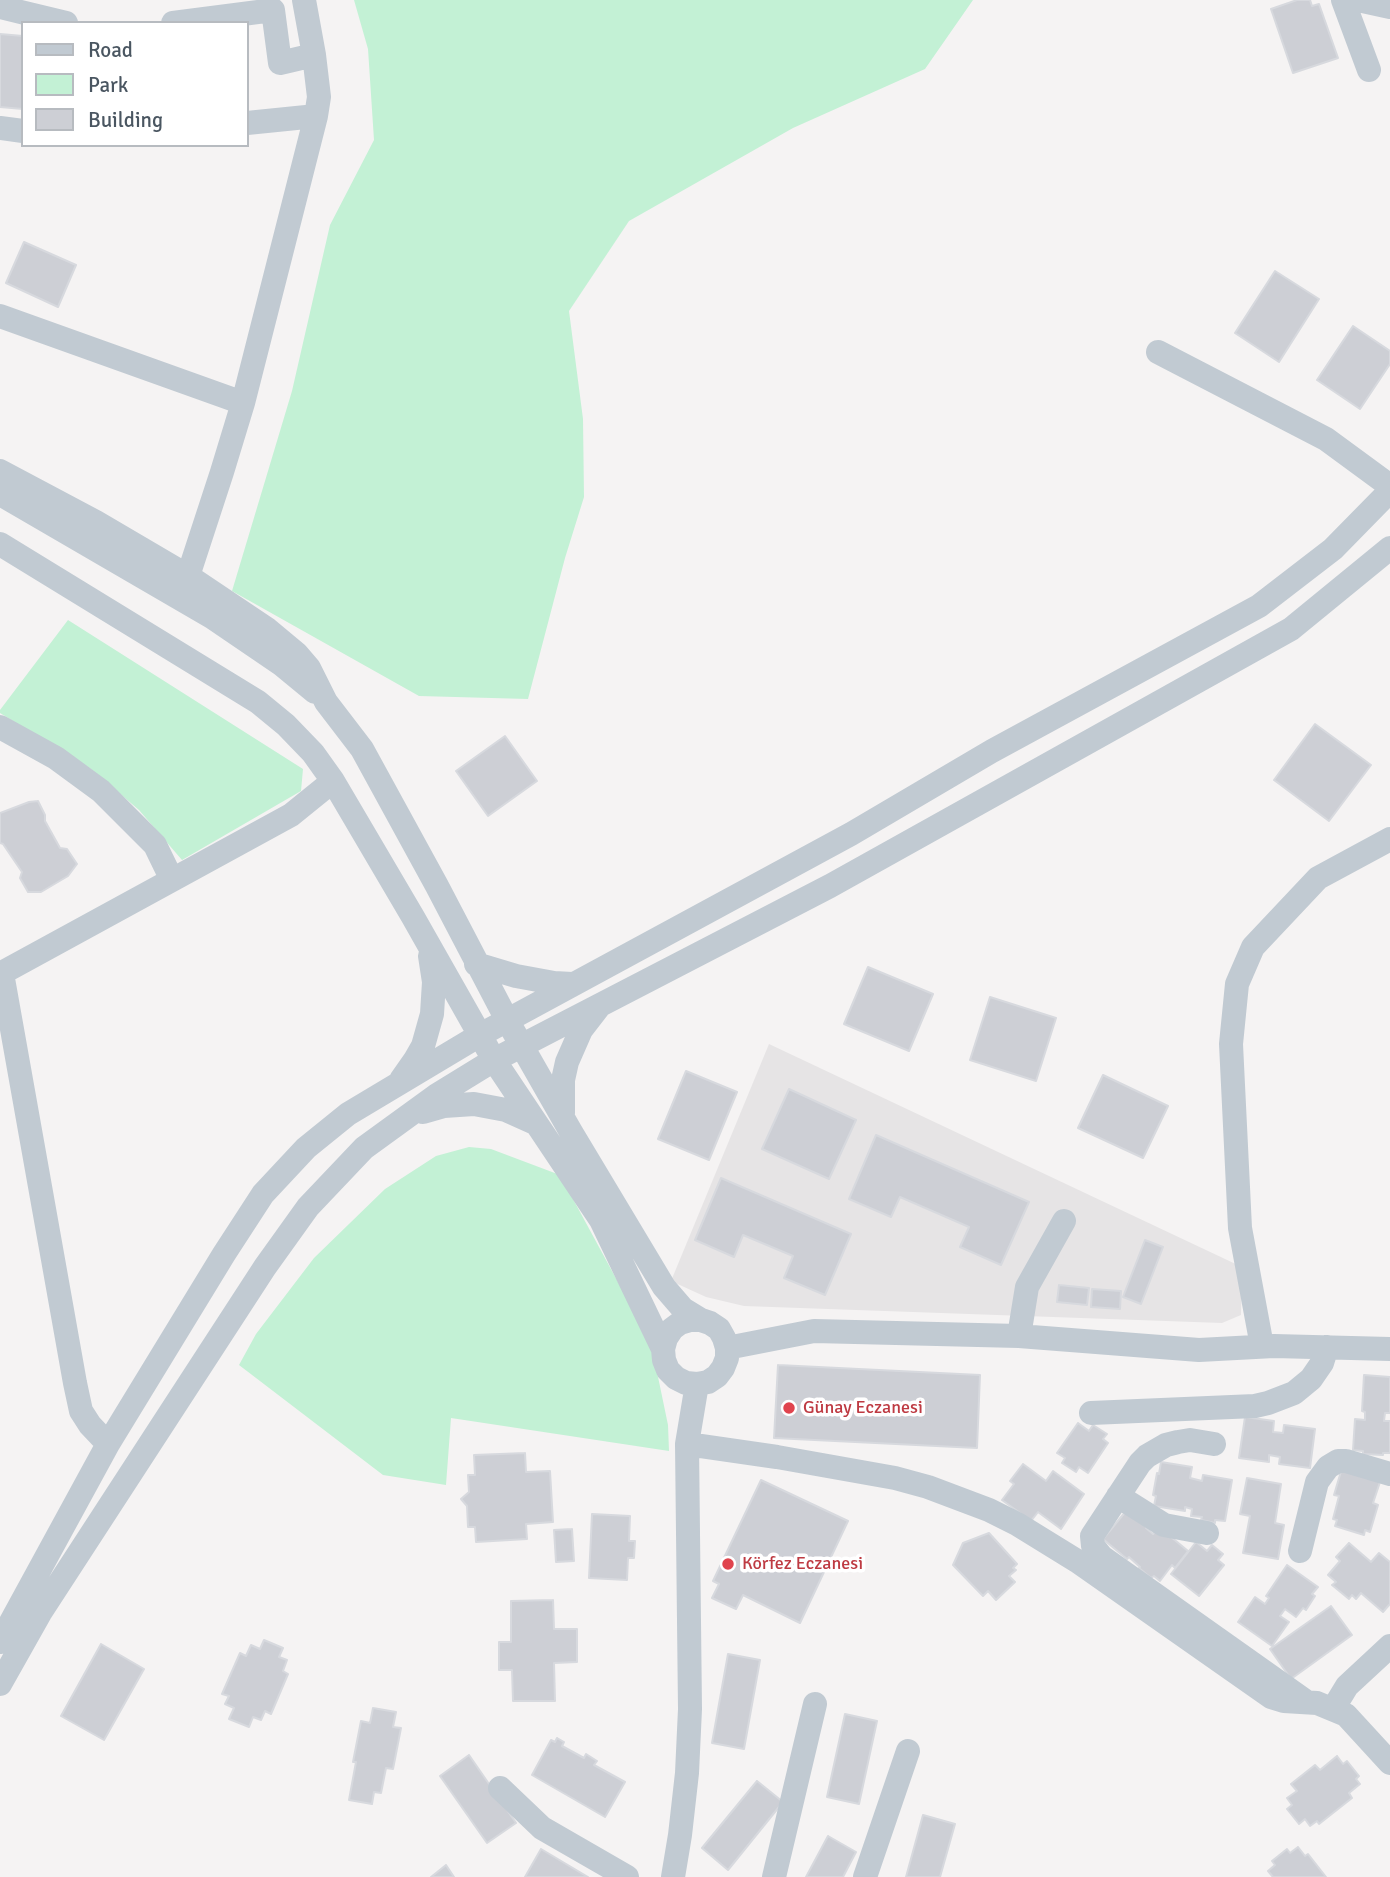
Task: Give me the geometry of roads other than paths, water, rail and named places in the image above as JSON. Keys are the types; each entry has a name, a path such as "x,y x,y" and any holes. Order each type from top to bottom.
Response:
{"street":[{"path":"188,576 243,403 316,116 318,97 314,55 304,0"},
{"path":"1343,0 1369,69"},
{"path":"1358,0 1390,8"},
{"path":"0,7 58,21"},
{"path":"188,21 273,10 280,63 314,55"},
{"path":"248,123 316,116"},
{"path":"0,128 21,131"},
{"path":"0,316 243,403"},
{"path":"0,1642 108,1444 263,1194 306,1148 348,1114 480,1035 851,835 992,751 1259,606 1333,549 1390,489 1326,439 1158,352"},
{"path":"0,471 96,522 188,576 267,629 309,668 326,702 362,749 521,1045 664,1287 683,1309 719,1329 724,1338 727,1358 717,1376 708,1382 686,1383 668,1370 663,1349 672,1329 680,1323 701,1320"},
{"path":"0,494 212,617 281,664 326,702"},
{"path":"0,544 257,702 286,725 313,753 334,781 494,1060 601,1220 663,1349"},
{"path":"0,1684 40,1613 257,1278 307,1206 364,1148 438,1095 494,1060 830,886 1291,629 1390,548"},
{"path":"0,727 56,758 101,791 155,845 172,880"},
{"path":"108,1444 81,1411 1,973 291,815 334,781"},
{"path":"1262,1346 1240,1228 1231,1044 1237,984 1253,947 1318,878 1390,839"},
{"path":"396,1087 423,1046 432,1014 434,982 431,958 424,936"},
{"path":"476,964 516,976 572,984"},
{"path":"563,1117 563,1080 567,1062 581,1030 603,1002"},
{"path":"400,1122 428,1110 474,1104 506,1110 536,1123"},
{"path":"1019,1336 1027,1287 1064,1221"},
{"path":"727,1348 814,1331 1019,1336 1199,1350 1262,1346 1390,1349"},
{"path":"1091,1413 1255,1406 1268,1403 1294,1393 1311,1378 1322,1363 1326,1347"},
{"path":"673,1877 687,1773 690,1709 687,1444 697,1384"},
{"path":"1214,1444 1190,1440 1156,1450 1140,1463 1091,1540 1095,1550 1308,1703"},
{"path":"687,1444 895,1478 928,1487 989,1510 1077,1561 1271,1697 1284,1701 1317,1703 1346,1715 1390,1763"},
{"path":"1300,1551 1317,1482 1328,1467 1338,1461 1346,1461 1390,1474"},
{"path":"1118,1496 1164,1525 1207,1533"},
{"path":"1333,1709 1347,1686 1390,1646"},
{"path":"774,1877 815,1704"},
{"path":"865,1877 908,1751"},
{"path":"500,1788 542,1828 627,1877"}],"place":[{"name":"Günay Eczanesi","path":"789,1408"},
{"name":"Körfez Eczanesi","path":"728,1564"}]}
